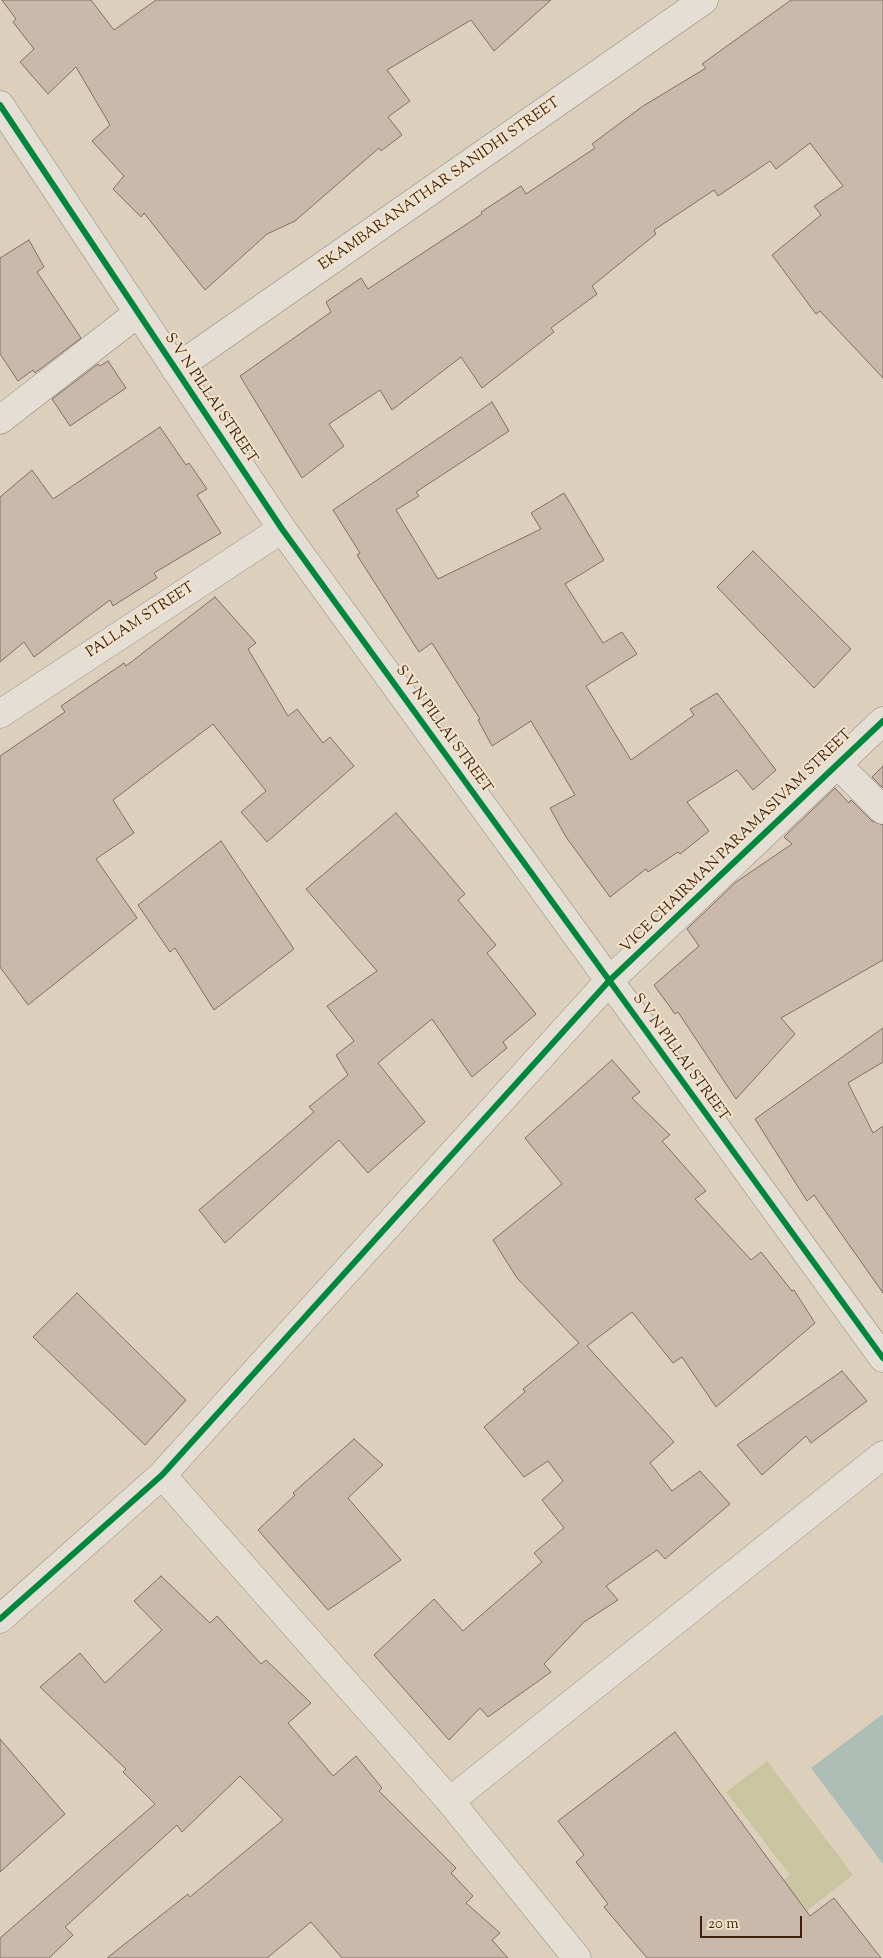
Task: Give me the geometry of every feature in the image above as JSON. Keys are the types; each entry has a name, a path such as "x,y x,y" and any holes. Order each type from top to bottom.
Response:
{"street":[{"name":"EKAMBARANATHAR SANIDHI STREET","path":"175,369 704,0"},
{"name":"S V N PILLAI STREET","path":"0,104 282,529 883,1358"},
{"path":"0,420 138,313"},
{"name":"PALLAM STREET","path":"0,714 282,529"},
{"name":"VICE CHAIRMAN PARAMASIVAM STREET","path":"0,1619 162,1475 609,981 883,721"},
{"path":"837,764 883,810"},
{"path":"450,1801 883,1455"},
{"path":"162,1475 450,1801 577,1958"}],"shaded area":[{"path":"883,1714 883,1864 811,1768"},
{"path":"767,1761 853,1875 804,1913 780,1883 790,1875 726,1792"}],"building":[{"path":"2,0 91,0 114,30 156,0 551,0 494,51 471,20 387,70 410,101 388,117 402,135 381,151 379,148 295,221 267,234 205,290 144,213 141,217 113,189 124,176 92,141 110,125 76,67 48,94 20,62 34,49 13,22 16,19"},
{"path":"791,0 883,0 883,378 820,311 816,314 772,255 821,215 814,206 843,186 810,143 776,169 770,161 718,196 714,190 654,230 656,234 592,286 597,294 551,328 554,332 482,388 461,357 392,410 380,390 329,424 344,446 302,478 240,376 331,312 326,302 361,278 368,289 521,186 526,194 595,148 592,144 643,106 706,68 702,64"},
{"path":"29,240 44,267 37,272 81,338 35,373 33,370 18,381 0,354 0,258"},
{"path":"108,361 126,388 70,426 52,399 98,364 100,366"},
{"path":"492,402 509,431 416,492 419,496 396,510 438,579 541,529 531,513 564,493 604,560 565,584 603,643 622,632 637,654 586,686 631,760 694,715 690,709 717,693 776,770 753,790 737,770 687,802 709,831 680,854 678,852 648,872 646,869 610,897 566,837 550,808 575,795 531,721 492,746 478,720 480,719 432,643 419,652 357,555 360,553 333,510"},
{"path":"160,427 186,465 189,463 207,489 197,495 221,533 154,573 157,578 113,606 110,600 34,657 24,642 0,662 0,497 32,470 53,499"},
{"path":"753,551 851,649 814,688 717,587"},
{"path":"215,597 256,643 248,649 288,716 297,709 323,743 330,737 354,766 267,842 241,812 266,791 213,724 113,800 134,833 96,859 137,918 28,1005 0,967 0,756 65,712 61,706 124,663 126,666"},
{"path":"883,766 883,788 872,777"},
{"path":"835,788 849,803 851,800 872,821 883,825 883,960 781,1018 795,1034 736,1099 678,1012 675,1014 654,985 699,946 687,929 736,882 792,844 784,837"},
{"path":"396,813 465,894 458,900 496,945 487,953 536,1014 503,1042 507,1048 472,1077 432,1019 378,1063 425,1122 368,1173 339,1140 225,1243 199,1210 314,1112 309,1107 348,1075 336,1055 354,1041 327,1006 377,971 306,889"},
{"path":"221,841 294,949 214,1010 175,948 170,952 138,905"},
{"path":"883,1028 883,1062 848,1083 873,1133 883,1126 883,1293 814,1195 807,1201 755,1119"},
{"path":"612,1060 640,1092 632,1098 670,1135 662,1141 706,1191 695,1199 751,1260 761,1252 792,1291 794,1290 815,1323 716,1407 682,1357 673,1363 632,1312 587,1346 674,1442 650,1463 672,1491 700,1471 730,1504 665,1559 657,1550 606,1586 618,1600 584,1622 544,1664 551,1672 488,1717 480,1708 449,1740 374,1655 434,1599 463,1631 542,1562 534,1553 564,1528 542,1500 563,1481 548,1461 524,1477 484,1427 525,1392 523,1389 579,1343 517,1278 493,1240 562,1184 525,1138"},
{"path":"77,1293 186,1400 145,1445 33,1337"},
{"path":"842,1371 867,1401 811,1443 806,1436 762,1475 737,1445"},
{"path":"354,1439 383,1465 348,1498 401,1560 328,1610 258,1530 295,1495 293,1493"},
{"path":"161,1576 210,1623 217,1616 261,1664 266,1660 311,1703 288,1723 333,1776 356,1756 382,1788 379,1791 456,1868 451,1873 473,1896 466,1903 500,1933 492,1940 508,1958 342,1958 311,1922 267,1958 107,1958 188,1894 190,1897 283,1820 240,1776 182,1832 177,1825 65,1927 73,1935 49,1958 0,1958 0,1938 155,1804 123,1772 126,1769 40,1687 80,1653 105,1683 162,1630 134,1601"},
{"path":"675,1732 810,1916 834,1898 881,1958 647,1958 604,1907 608,1904 576,1862 584,1855 558,1821"},
{"path":"0,1739 65,1814 0,1872"}],"cycle path":[{"path":"0,105 282,529 883,1358"},
{"path":"0,1619 162,1475 609,981 883,721"}]}
